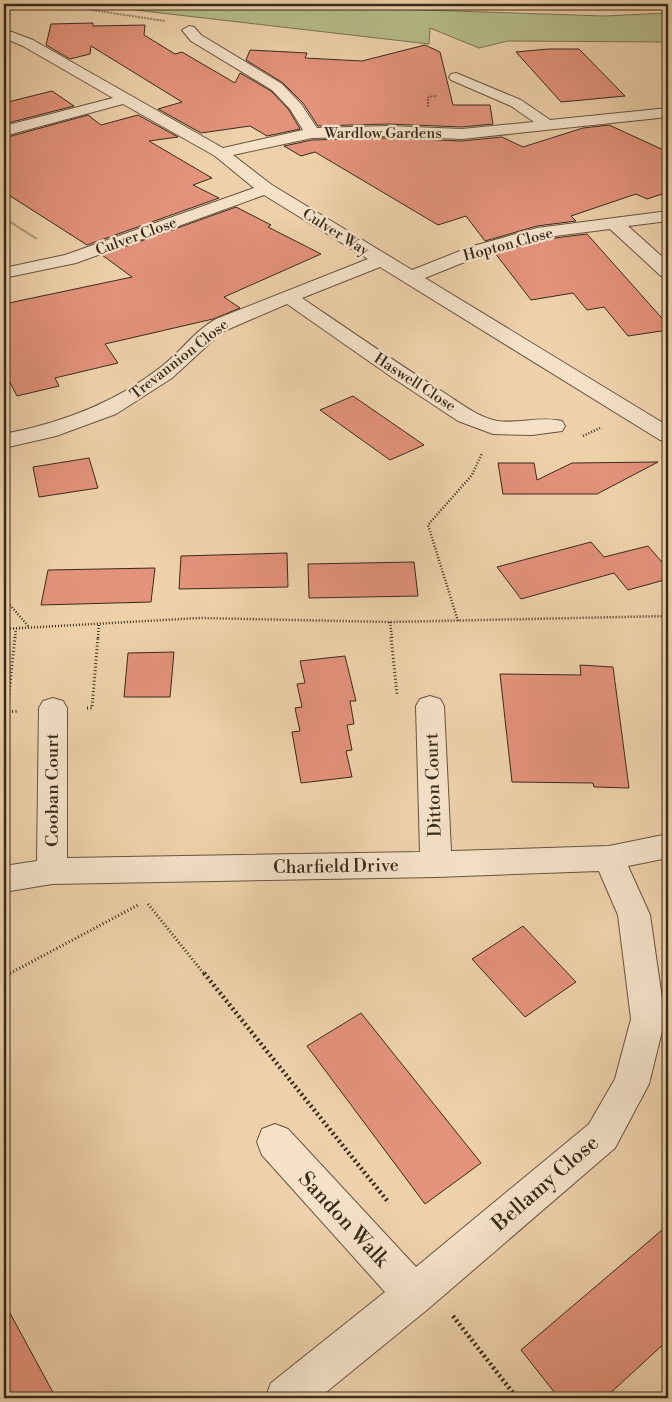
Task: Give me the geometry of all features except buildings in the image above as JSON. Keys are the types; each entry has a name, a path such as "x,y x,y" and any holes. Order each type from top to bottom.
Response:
{"street":[{"name":"Culver Way","path":"4,33 28,43 221,153 266,189 668,435"},
{"path":"192,34 216,33"},
{"path":"192,34 277,87 296,107 312,133"},
{"path":"4,49 28,43"},
{"path":"455,85 476,86 524,106 547,125"},
{"path":"4,131 127,100"},
{"name":"Wardlow Gardens","path":"221,153 312,133 388,131 462,134 668,112"},
{"name":"Culver Close","path":"4,273 70,259 266,189"},
{"name":"Hopton Close","path":"411,277 476,251 538,233 668,216"},
{"path":"614,223 668,272"},
{"name":"Trevannion Close","path":"4,442 40,435 92,418 128,399 167,373 214,329 234,318 382,260"},
{"name":"Haswell Close","path":"289,297 400,374 466,416 493,427 532,428 554,426"},
{"name":"Ditton Court","path":"430,706 436,864"},
{"name":"Cooban Court","path":"52,708 52,871"},
{"name":"Charfield Drive","path":"4,878 52,871 436,864 610,858 668,846"},
{"name":"Bellamy Close","path":"286,1398 421,1289 602,1136 631,1084 648,1019 634,915 610,858"},
{"name":"Sandon Walk","path":"275,1142 421,1289"}],"path":[{"path":"4,8 28,4"},
{"path":"52,4 178,23 192,34"},
{"path":"458,621 428,525 472,475 493,427"},
{"path":"4,598 29,628"},
{"path":"4,629 200,618 390,622 668,616"},
{"path":"94,669 99,624"},
{"path":"7,712 16,629"},
{"path":"4,976 146,901 395,1211"},
{"path":"421,1289 517,1398"}],"green space":[{"path":"83,4 322,4 363,8 604,16 668,13 668,42 508,41 479,48 430,28 429,44"}]}
